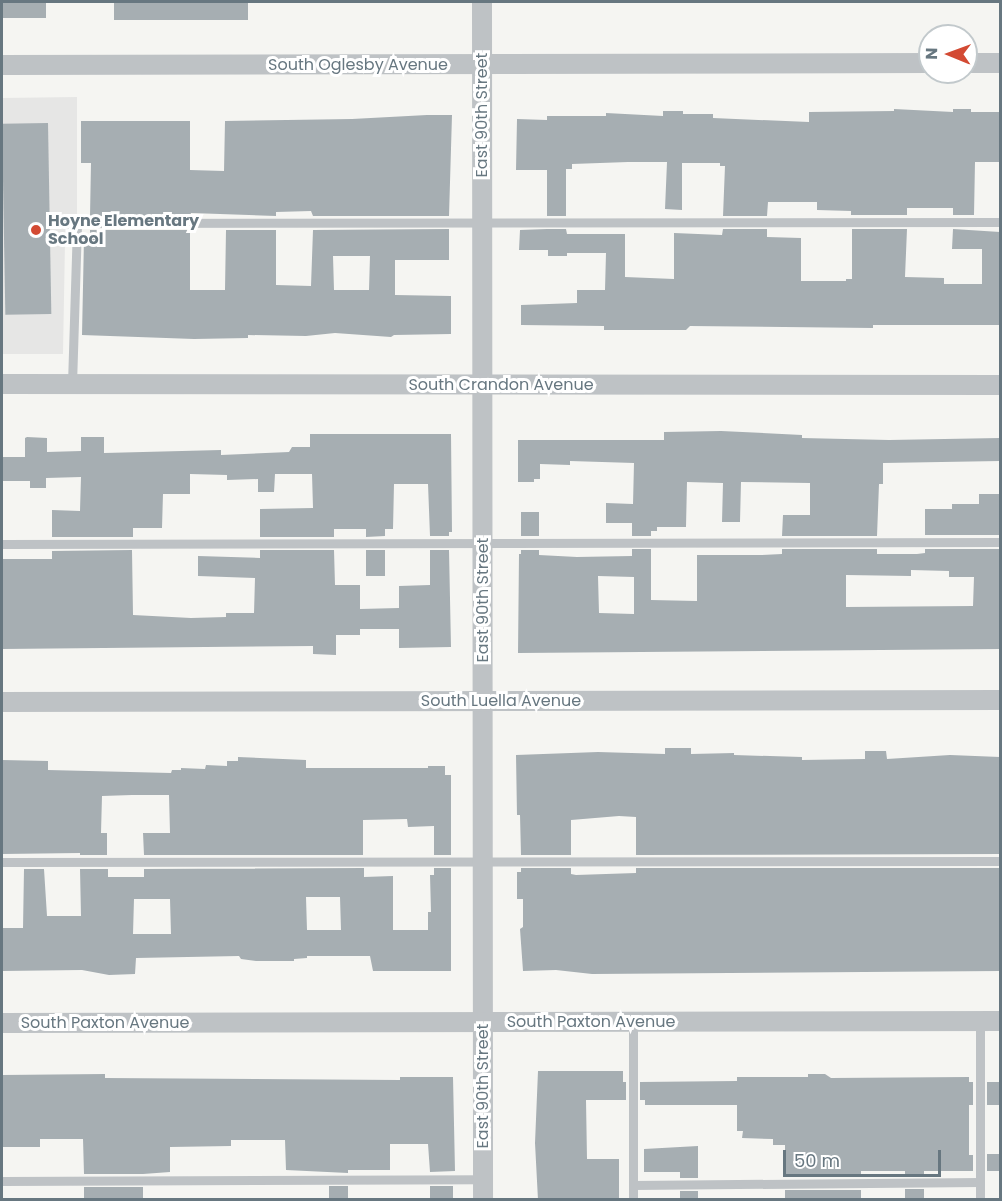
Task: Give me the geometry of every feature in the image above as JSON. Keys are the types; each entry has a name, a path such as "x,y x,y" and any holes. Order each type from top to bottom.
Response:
{"street":[{"name":"East 90th Street","path":"482,2 483,1200"},
{"name":"South Oglesby Avenue","path":"2,65 918,63"},
{"path":"978,63 1000,63"},
{"name":"South Crandon Avenue","path":"2,384 1000,385"},
{"name":"South Luella Avenue","path":"2,702 1000,700"},
{"name":"South Paxton Avenue","path":"2,1023 1000,1021"}],"lane":[{"path":"72,384 77,224 1000,222"},
{"path":"2,544 1000,542"},
{"path":"2,862 1000,861"},
{"path":"980,1021 980,1200"},
{"path":"633,1022 633,1200"},
{"path":"2,1181 483,1179"},
{"path":"633,1185 980,1182"}],"shaded area":[{"name":"Hoyne Elementary School","path":"77,97 77,218 65,242 63,354 2,354 2,98"}],"building":[{"path":"2,2 46,2 46,18 2,18"},
{"path":"114,2 248,2 248,20 114,20"},
{"path":"894,109 953,112 953,109 971,109 971,112 1000,112 1000,162 975,162 974,215 953,215 953,208 907,208 907,215 851,215 851,211 817,210 817,202 768,202 767,216 723,216 725,166 720,166 720,163 682,163 682,210 665,209 667,162 628,162 572,164 572,169 566,169 566,216 547,216 547,170 516,170 517,119 547,120 547,116 606,116 606,113 663,116 663,111 683,111 683,114 713,114 713,118 809,122 809,112 894,111"},
{"path":"452,115 449,216 313,216 311,211 276,212 276,216 191,213 190,216 90,216 91,163 81,163 81,121 190,121 190,170 224,171 225,121"},
{"path":"48,123 51,314 5,315 2,124"},
{"path":"449,229 449,260 395,260 395,295 451,296 451,334 394,335 391,337 335,333 194,339 82,335 84,238 90,238 90,230 190,230 190,290 225,290 226,230 276,230 276,285 311,286 313,230","holes":["333,256 370,256 369,290 334,290"]},
{"path":"566,229 567,234 625,234 625,277 674,279 674,233 722,235 723,229 767,229 767,237 801,238 801,281 846,281 846,279 852,279 852,229 907,229 905,277 944,278 944,284 982,284 982,249 952,249 953,229 1000,232 1000,325 873,325 873,328 690,326 686,330 604,330 604,326 521,325 521,305 577,303 577,290 605,290 606,253 567,253 567,256 548,256 548,250 519,250 520,230"},
{"path":"721,431 802,435 802,438 889,440 1000,438 1000,461 883,463 883,484 879,484 877,536 782,536 783,515 810,515 810,483 741,482 740,522 722,522 723,483 687,482 686,527 657,527 657,531 651,531 651,536 632,536 632,523 606,523 606,503 633,504 634,463 570,461 570,465 540,464 540,479 534,479 534,482 518,482 518,440 664,440 664,432"},
{"path":"310,434 451,434 452,532 449,532 449,536 430,536 428,484 394,484 393,529 385,529 385,536 366,537 366,529 334,529 334,537 260,537 260,509 313,508 312,474 275,474 274,492 258,492 258,479 227,480 227,475 190,474 190,494 163,494 162,528 133,528 133,537 52,537 52,510 80,511 81,477 46,478 46,488 30,488 30,481 2,481 2,457 25,457 25,438 27,437 47,438 47,452 81,451 81,437 104,437 104,453 221,450 221,455 289,452 292,447 310,447"},
{"path":"979,494 1000,494 999,535 925,535 925,509 952,509 952,504 979,504"},
{"path":"521,512 539,512 539,536 521,536"},
{"path":"632,549 651,549 651,600 697,601 697,555 782,554 782,549 877,549 877,554 917,554 925,553 925,549 999,549 1000,649 518,653 519,554 521,550 539,550 539,555 632,556","holes":["911,570 949,571 949,577 974,577 973,606 846,607 846,575 911,576","598,576 634,577 634,614 599,613"]},
{"path":"132,550 133,615 191,618 226,617 226,613 254,613 255,578 198,576 198,556 260,558 260,550 334,550 335,585 360,585 360,609 399,608 399,586 430,585 430,550 449,550 451,647 399,648 399,629 360,629 360,635 336,635 336,655 313,654 313,646 2,649 2,559 52,559 52,551"},
{"path":"366,550 385,550 385,576 366,576"},
{"path":"665,748 691,748 691,754 734,753 734,755 802,757 802,760 865,759 865,751 886,751 887,759 950,755 1000,757 1000,854 636,855 636,817 619,816 571,820 571,855 521,855 520,815 517,815 516,755 598,752 665,754"},
{"path":"238,757 306,760 306,768 445,766 445,775 451,775 451,855 434,855 434,826 408,827 407,819 363,820 363,855 144,855 143,833 170,833 169,795 102,796 101,833 107,833 107,855 2,854 2,760 48,761 48,770 171,773 172,770 181,770 181,768 205,769 206,765 227,766 227,761 238,761"},
{"path":"364,868 364,877 393,876 393,930 428,930 428,912 431,912 430,875 434,875 434,868 451,868 451,971 373,971 370,956 307,956 307,958 294,959 294,961 256,961 241,959 239,956 136,958 135,974 109,975 82,970 2,971 2,928 23,928 24,869 44,869 47,916 81,916 80,869 108,869 108,877 144,877 144,869","holes":["306,897 340,897 341,930 307,930","134,899 170,899 171,934 133,934"]},
{"path":"521,868 571,868 571,874 576,875 636,873 636,868 1000,868 1000,971 592,974 556,970 523,971 520,929 523,927 523,899 517,899 517,872 521,872"},
{"path":"538,1071 623,1071 623,1082 626,1082 626,1100 586,1100 587,1159 619,1159 619,1200 538,1200 535,1143"},
{"path":"105,1074 105,1078 400,1080 400,1077 453,1077 455,1171 430,1172 428,1144 390,1144 390,1170 348,1170 348,1173 286,1170 285,1140 231,1140 231,1146 170,1147 170,1172 143,1174 84,1174 83,1139 40,1139 40,1147 2,1147 2,1075"},
{"path":"808,1074 825,1074 831,1078 969,1077 969,1082 973,1082 973,1105 969,1105 969,1155 973,1155 973,1171 924,1171 924,1176 905,1176 905,1171 861,1171 861,1176 785,1177 785,1145 773,1145 773,1139 742,1138 743,1131 737,1131 737,1105 645,1105 645,1100 640,1100 640,1082 737,1081 737,1077 808,1077"},
{"path":"987,1082 1000,1082 1000,1105 987,1105"},
{"path":"698,1146 698,1178 680,1178 680,1172 644,1172 644,1149"},
{"path":"987,1154 1000,1154 1000,1171 987,1171"},
{"path":"329,1186 348,1186 348,1200 329,1200"},
{"path":"430,1186 453,1186 453,1200 430,1200"},
{"path":"84,1187 143,1187 143,1200 84,1200"},
{"path":"905,1189 924,1189 924,1200 905,1200"},
{"path":"785,1190 861,1190 861,1200 785,1200"},
{"path":"680,1191 698,1191 698,1200 680,1200"}],"place":[{"name":"Hoyne Elementary School","path":"36,230"}]}
